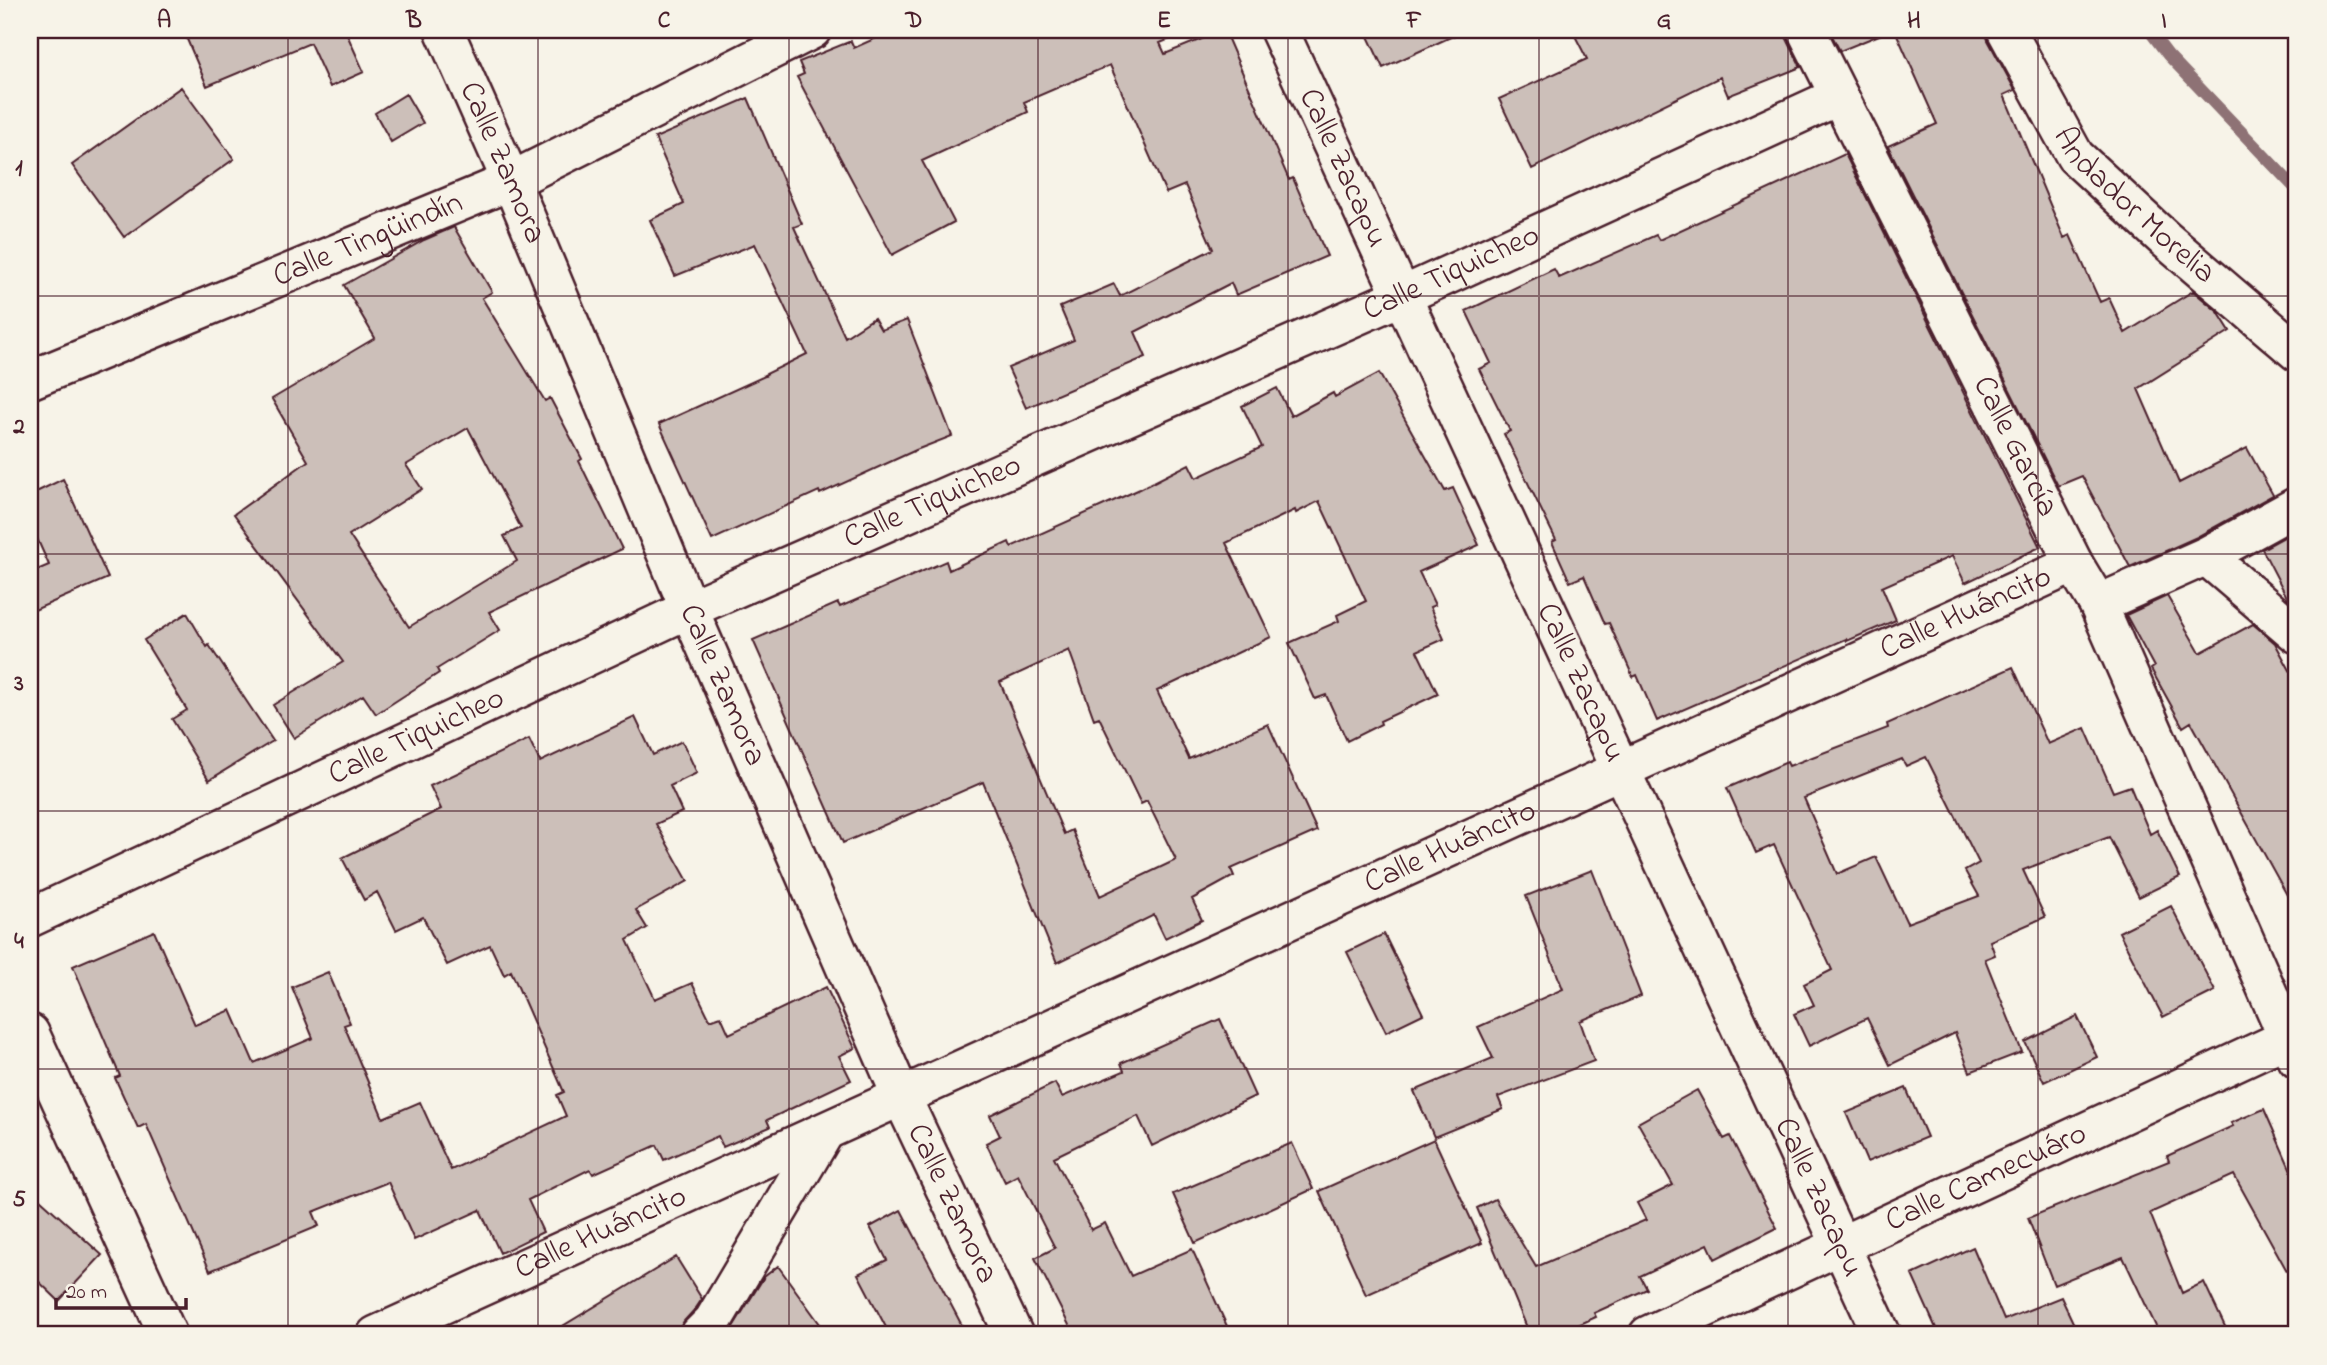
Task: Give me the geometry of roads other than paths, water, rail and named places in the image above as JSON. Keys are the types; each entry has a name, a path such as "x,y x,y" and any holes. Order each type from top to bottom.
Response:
{"street":[{"name":"Calle Zamora","path":"444,30 511,181 689,609 902,1098 1014,1335"},
{"name":"Calle Tingüindín","path":"30,380 511,181 812,30"},
{"name":"Calle Zacapu","path":"1279,30 1882,1335"},
{"name":"Calle García","path":"1806,30 2074,565 2098,604 2292,1049"},
{"name":"Andador Morelia","path":"2006,30 2075,156 2165,239 2297,352"},
{"name":"Calle Tiquicheo","path":"30,918 689,609 1402,296 1839,96"},
{"name":"Calle Huáncito","path":"2098,604 2206,556 2297,506"},
{"path":"2206,556 2297,634"},
{"name":"Calle Huáncito","path":"376,1335 2074,565"},
{"path":"30,1033 167,1335"},
{"name":"Calle Camecuáro","path":"1648,1335 1841,1246 2292,1049"},
{"path":"699,1335 713,1321 825,1132"}],"waterway":[{"path":"2149,30 2168,55 2297,190"}]}
